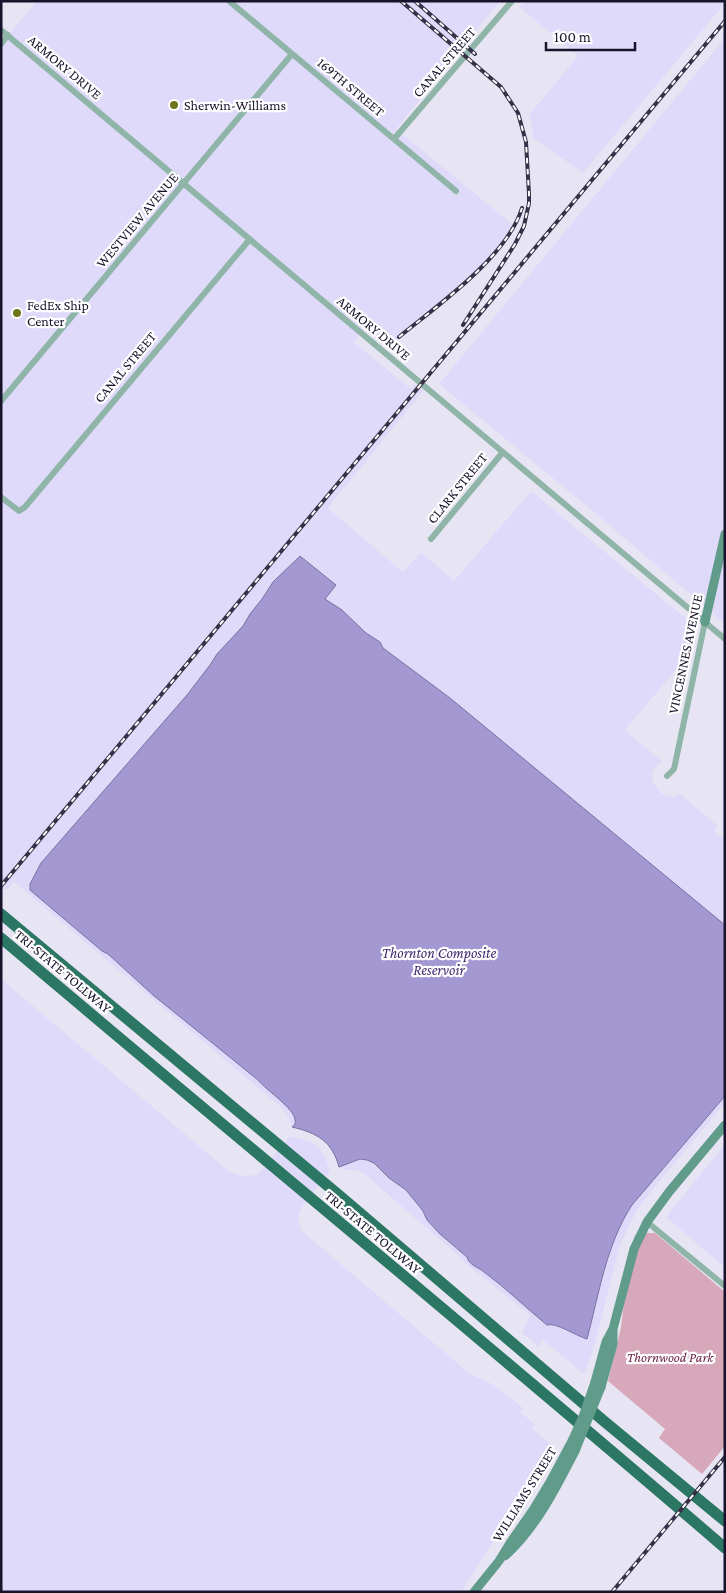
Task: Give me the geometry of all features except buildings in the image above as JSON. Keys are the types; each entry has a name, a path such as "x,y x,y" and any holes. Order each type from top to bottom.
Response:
{"highway":[{"name":"TRI-STATE TOLLWAY","path":"1,914 264,1132 605,1422 725,1521"},
{"name":"TRI-STATE TOLLWAY","path":"1,938 250,1149 598,1439 725,1548"}],"street":[{"name":"169TH STREET","path":"229,1 456,191"},
{"name":"CANAL STREET","path":"394,139 512,1"},
{"name":"ARMORY DRIVE","path":"1,30 725,639"},
{"path":"1,44 8,35"},
{"name":"WESTVIEW AVENUE","path":"1,401 292,54"},
{"name":"CANAL STREET","path":"1,497 19,511 25,507 250,239"},
{"name":"CLARK STREET","path":"431,539 502,452"},
{"name":"VINCENNES AVENUE","path":"666,776 674,769 725,534"},
{"name":"WILLIAMS STREET","path":"499,1561 514,1548 540,1514 557,1487 575,1451 613,1344 613,1329 634,1249 647,1222 669,1192 725,1125"},
{"path":"647,1222 725,1286"},
{"name":"WILLIAMS STREET","path":"474,1592 499,1561 550,1482 573,1439 598,1385"}],"shaded area":[{"path":"37,1 500,1 396,129 512,224 510,234 485,264 389,345 367,327 354,342 411,389 415,384 424,390 328,508 403,572 421,552 454,581 531,491 684,617 692,634 685,659 625,730 663,762 657,765 652,777 653,782 662,794 675,797 679,793 718,826 714,831 725,840 725,1103 637,1210 620,1246 592,1354 584,1374 543,1340 539,1347 522,1333 530,1315 469,1266 363,1173 339,1167 331,1148 323,1140 309,1131 292,1127 290,1119 282,1108 14,882 8,889 3,889 1,892 1,30 8,35"},
{"path":"524,1 725,1 725,3 583,173 534,139 529,115 578,56 519,7"},
{"path":"725,38 725,624 439,384"},
{"path":"1,977 230,1172 247,1176 260,1172 290,1136 309,1141 317,1146 325,1156 330,1171 301,1208 298,1218 302,1231 469,1373 494,1385 523,1408 520,1412 535,1424 532,1428 554,1447 461,1592 1,1592"},
{"path":"725,1144 725,1268 666,1217"}],"green space":[{"name":"Thornwood Park","path":"655,1233 725,1292 725,1446 702,1474 659,1438 665,1429 608,1381 621,1327 635,1235"}],"water":[{"name":"Thornton Composite Reservoir","path":"300,556 336,585 325,599 342,610 366,633 380,642 383,648 450,698 725,925 725,1096 632,1205 623,1220 604,1270 587,1339 561,1327 547,1325 482,1270 472,1264 467,1257 427,1220 423,1211 406,1190 389,1178 374,1163 360,1159 339,1167 328,1144 316,1135 292,1127 295,1124 294,1116 258,1080 153,995 108,954 30,890 30,884 41,863 187,695 217,654 243,626 273,582"}],"railway":[{"path":"401,1 501,87 518,113 526,142 529,203 524,226 515,244 463,325"},
{"path":"415,1 475,54"},
{"path":"1,886 725,21"},
{"path":"399,337 451,295 487,262 514,226 522,208"},
{"path":"612,1592 725,1457"}],"place":[{"name":"Sherwin-Williams","path":"174,105"},
{"name":"FedEx Ship Center","path":"17,313"}]}
